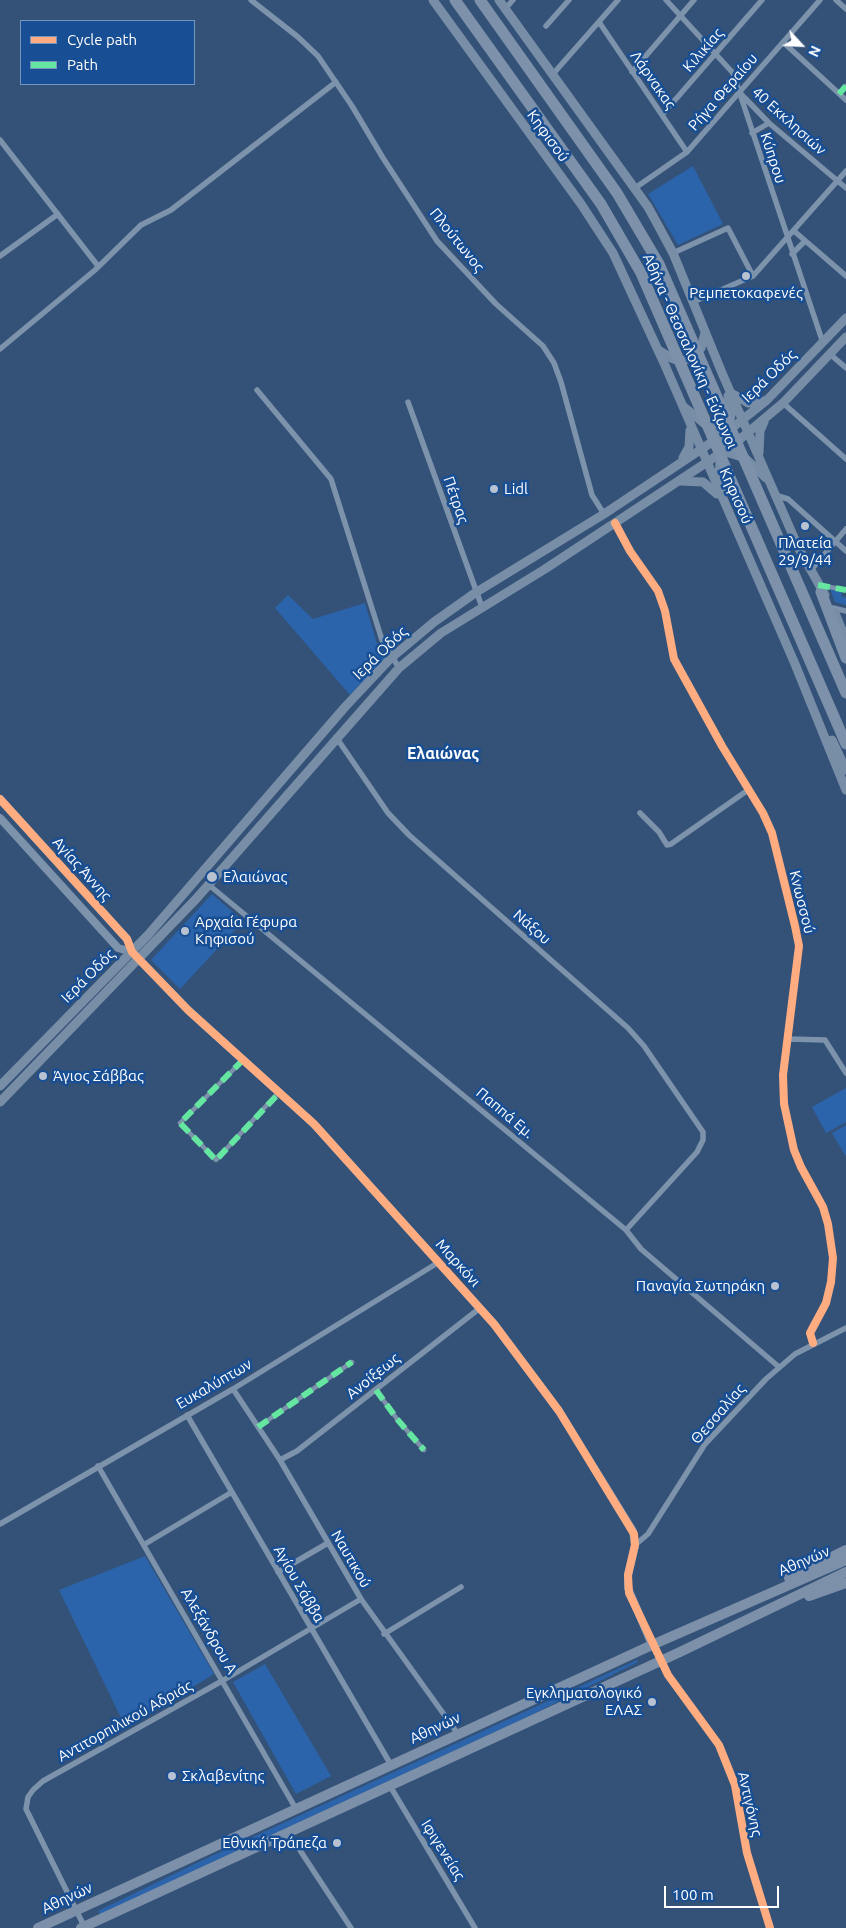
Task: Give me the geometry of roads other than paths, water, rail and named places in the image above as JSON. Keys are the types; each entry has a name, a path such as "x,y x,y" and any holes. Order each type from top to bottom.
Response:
{"highway":[{"name":"Αθήνα - Θεσσαλονίκη - Εύζωνοι","path":"455,0 612,222 649,292 846,744"},
{"name":"Αθήνα - Θεσσαλονίκη - Εύζωνοι","path":"480,0 629,210 668,283 846,693"},
{"path":"820,588 846,658"},
{"path":"840,731 846,754"},
{"path":"762,1596 786,1579 846,1550"},
{"name":"Αθηνών","path":"38,1928 652,1645 846,1560"},
{"name":"Αθηνών","path":"83,1928 770,1610 846,1572"},
{"path":"770,1610 846,1582"}],"main road":[{"name":"Κηφισού","path":"433,0 603,236 656,344 794,664 846,790"},
{"path":"499,0 635,188 648,207 673,253 798,548 833,608 846,640"},
{"name":"Ιερά Οδός","path":"0,1086 132,952 345,707 392,658 434,622 475,593 604,514 727,432 767,400 846,318"},
{"path":"656,344 663,354 671,358 681,361 689,359 696,354 703,344 705,332 702,324"},
{"name":"Ιερά Οδός","path":"0,1102 140,960 209,885 336,737 399,668 441,633 615,523 749,432 831,355 846,337"},
{"path":"726,381 731,409 719,476 729,513"},
{"path":"731,392 748,403 760,403 767,400"},
{"path":"682,406 705,424 727,432 738,434 749,432"},
{"path":"760,460 760,431 768,416"},
{"path":"675,465 689,448 690,425"},
{"path":"700,449 723,451 745,458 770,482"},
{"path":"675,482 691,480 703,482 713,488 724,502"},
{"path":"794,664 846,770"}],"street":[{"name":"Πλούτωνος","path":"251,0 311,50 336,82 437,241 496,304 543,346 561,382 592,495 604,514"},
{"path":"505,9 513,0"},
{"path":"546,26 569,0"},
{"path":"553,74 618,0"},
{"name":"Κύπρου","path":"666,0 733,73 823,343"},
{"path":"632,72 694,0"},
{"name":"Κιλικίας","path":"662,115 762,0"},
{"name":"Ρήγα Φεραίου","path":"635,188 687,152 820,0"},
{"path":"836,0 846,9"},
{"name":"Λάρνακας","path":"599,22 687,152"},
{"path":"783,42 846,100"},
{"path":"0,349 98,266 141,225 171,210 336,82"},
{"path":"839,94 846,86"},
{"name":"40 Εκκλησιών","path":"739,92 769,123 846,188"},
{"path":"752,133 769,123"},
{"path":"0,140 98,266"},
{"path":"693,302 753,276 846,171"},
{"path":"0,256 58,214"},
{"path":"673,253 728,228 753,276"},
{"path":"794,231 846,276"},
{"path":"792,254 805,241"},
{"path":"831,355 846,368"},
{"path":"256,390 331,479 382,640 399,668"},
{"name":"Πέτρας","path":"408,402 475,593 482,607"},
{"path":"783,402 846,459"},
{"path":"775,495 788,499 846,551"},
{"name":"Κνωσσού","path":"615,523 630,551 658,591 665,611 674,659 748,790 764,814 772,833 799,946 790,1013 789,1040 783,1075 784,1104 794,1150 823,1207 828,1224 833,1258 832,1282 826,1303 810,1333 813,1343"},
{"path":"811,570 846,529"},
{"path":"820,588 846,590"},
{"path":"833,608 844,611 846,619"},
{"name":"Νάξου","path":"336,737 388,814 409,835 628,1028 644,1046 703,1132 703,1140 697,1152 626,1230"},
{"path":"640,813 659,832 667,844 671,844 748,790"},
{"name":"Αγίας Άννης","path":"0,799 127,939 132,952 140,960"},
{"name":"Αγίας Άννης","path":"0,818 118,948 132,952"},
{"name":"Παππά Εμ.","path":"209,885 626,1230 641,1248 779,1367"},
{"name":"Μαρκόνι","path":"140,960 188,1010 314,1124 480,1308 559,1411 633,1531 636,1545"},
{"path":"789,1040 825,1040 846,1072"},
{"path":"243,1060 180,1123 216,1160 280,1092"},
{"name":"Ευκαλύπτων","path":"0,1524 233,1389 439,1262"},
{"name":"Ανοίξεως","path":"280,1460 297,1451 480,1308"},
{"name":"Θεσσαλίας","path":"636,1545 648,1534 705,1444 779,1367 813,1343 846,1328"},
{"path":"258,1427 352,1362"},
{"name":"Ναυτικού","path":"233,1389 280,1460 361,1599 384,1634 458,1734"},
{"path":"376,1390 397,1419 424,1450"},
{"name":"Αγίου Σάββα","path":"187,1415 390,1765"},
{"name":"Αλεξάνδρου Α","path":"98,1466 145,1544 296,1809"},
{"path":"145,1544 232,1492"},
{"path":"278,1572 328,1543"},
{"path":"636,1545 628,1575 628,1588 652,1645"},
{"path":"384,1634 461,1587"},
{"name":"Αντιτορπιλικού Αδριάς","path":"83,1928 26,1809 28,1797 43,1781 222,1681 361,1599"},
{"name":"Αντιγόνης","path":"652,1645 659,1661 722,1751 735,1785 747,1853 770,1928"},
{"name":"Ιφιγενείας","path":"390,1786 475,1928"},
{"path":"288,1832 350,1928"}],"place":[{"name":"Ρεμπετοκαφενές","path":"746,276"},
{"name":"Lidl","path":"494,489"},
{"name":"Πλατεία 29/9/44","path":"805,526"},
{"name":"Ελαιώνας","path":"212,877"},
{"name":"Αρχαία Γέφυρα Κηφισού","path":"185,931"},
{"name":"Άγιος Σάββας","path":"43,1076"},
{"name":"Παναγία Σωτηράκη","path":"775,1286"},
{"name":"Εγκληματολογικό ΕΛΑΣ","path":"652,1702"},
{"name":"Σκλαβενίτης","path":"172,1776"},
{"name":"Εθνική Τράπεζα","path":"337,1843"}],"district":[{"name":"Ελαιώνας","path":"443,754"}]}
